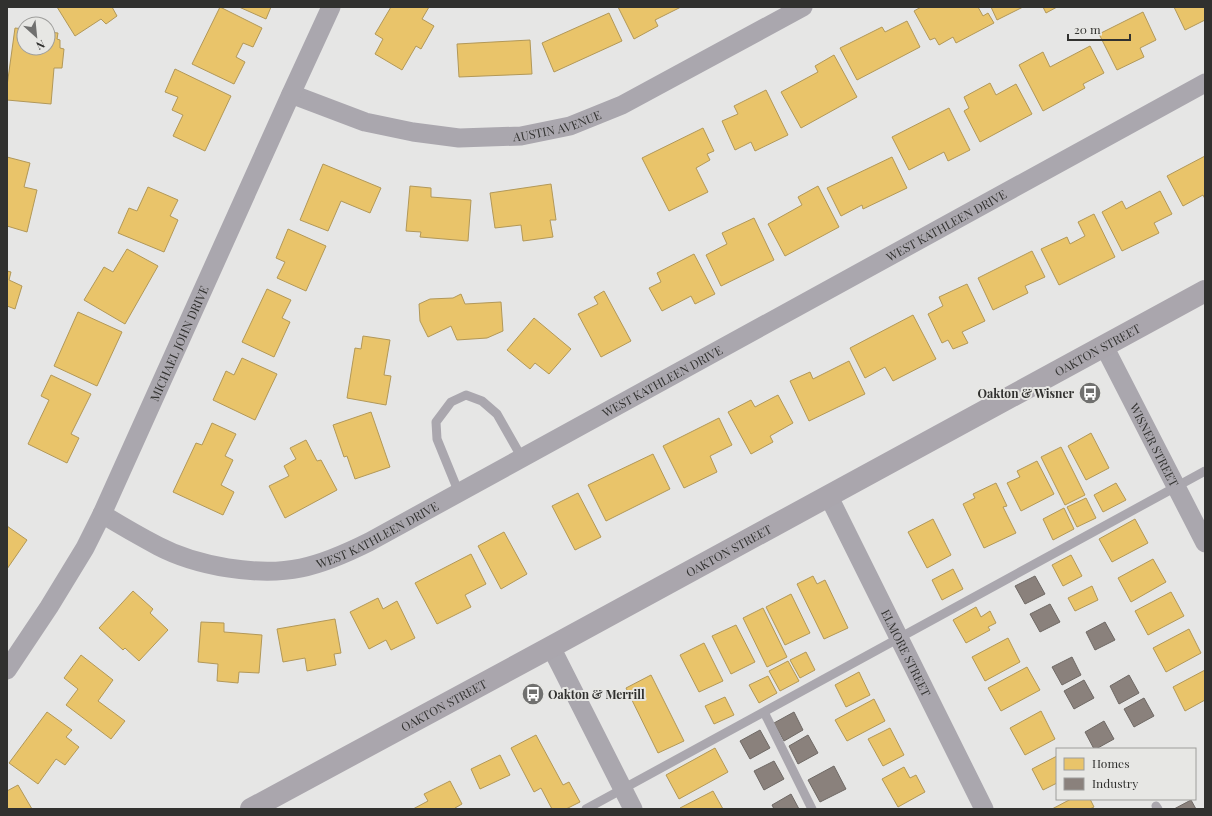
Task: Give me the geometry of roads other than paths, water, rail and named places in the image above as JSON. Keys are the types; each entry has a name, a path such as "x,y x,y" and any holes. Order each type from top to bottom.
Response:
{"main road":[{"name":"OAKTON STREET","path":"251,809 276,803 551,647 1205,291"}],"street":[{"name":"MICHAEL JOHN DRIVE","path":"7,670 53,601 85,548 102,514 331,7"},
{"name":"AUSTIN AVENUE","path":"291,94 365,122 413,132 459,138 521,136 570,126 622,105 803,7"},
{"name":"WEST KATHLEEN DRIVE","path":"102,514 159,547 222,567 265,571 300,568 335,559 459,493 1205,83"},
{"name":"WISNER STREET","path":"1104,346 1205,543"},
{"name":"ELMORE STREET","path":"829,497 984,809"},
{"path":"551,647 633,809"}],"lane":[{"path":"459,493 437,440 436,422 450,402 466,395 482,401 497,414 522,458"},
{"path":"586,809 1205,471"},
{"path":"764,712 812,809"}],"place":[{"name":"Oakton & Wisner","path":"1090,393"},
{"name":"Oakton & Merrill","path":"533,694"}]}
